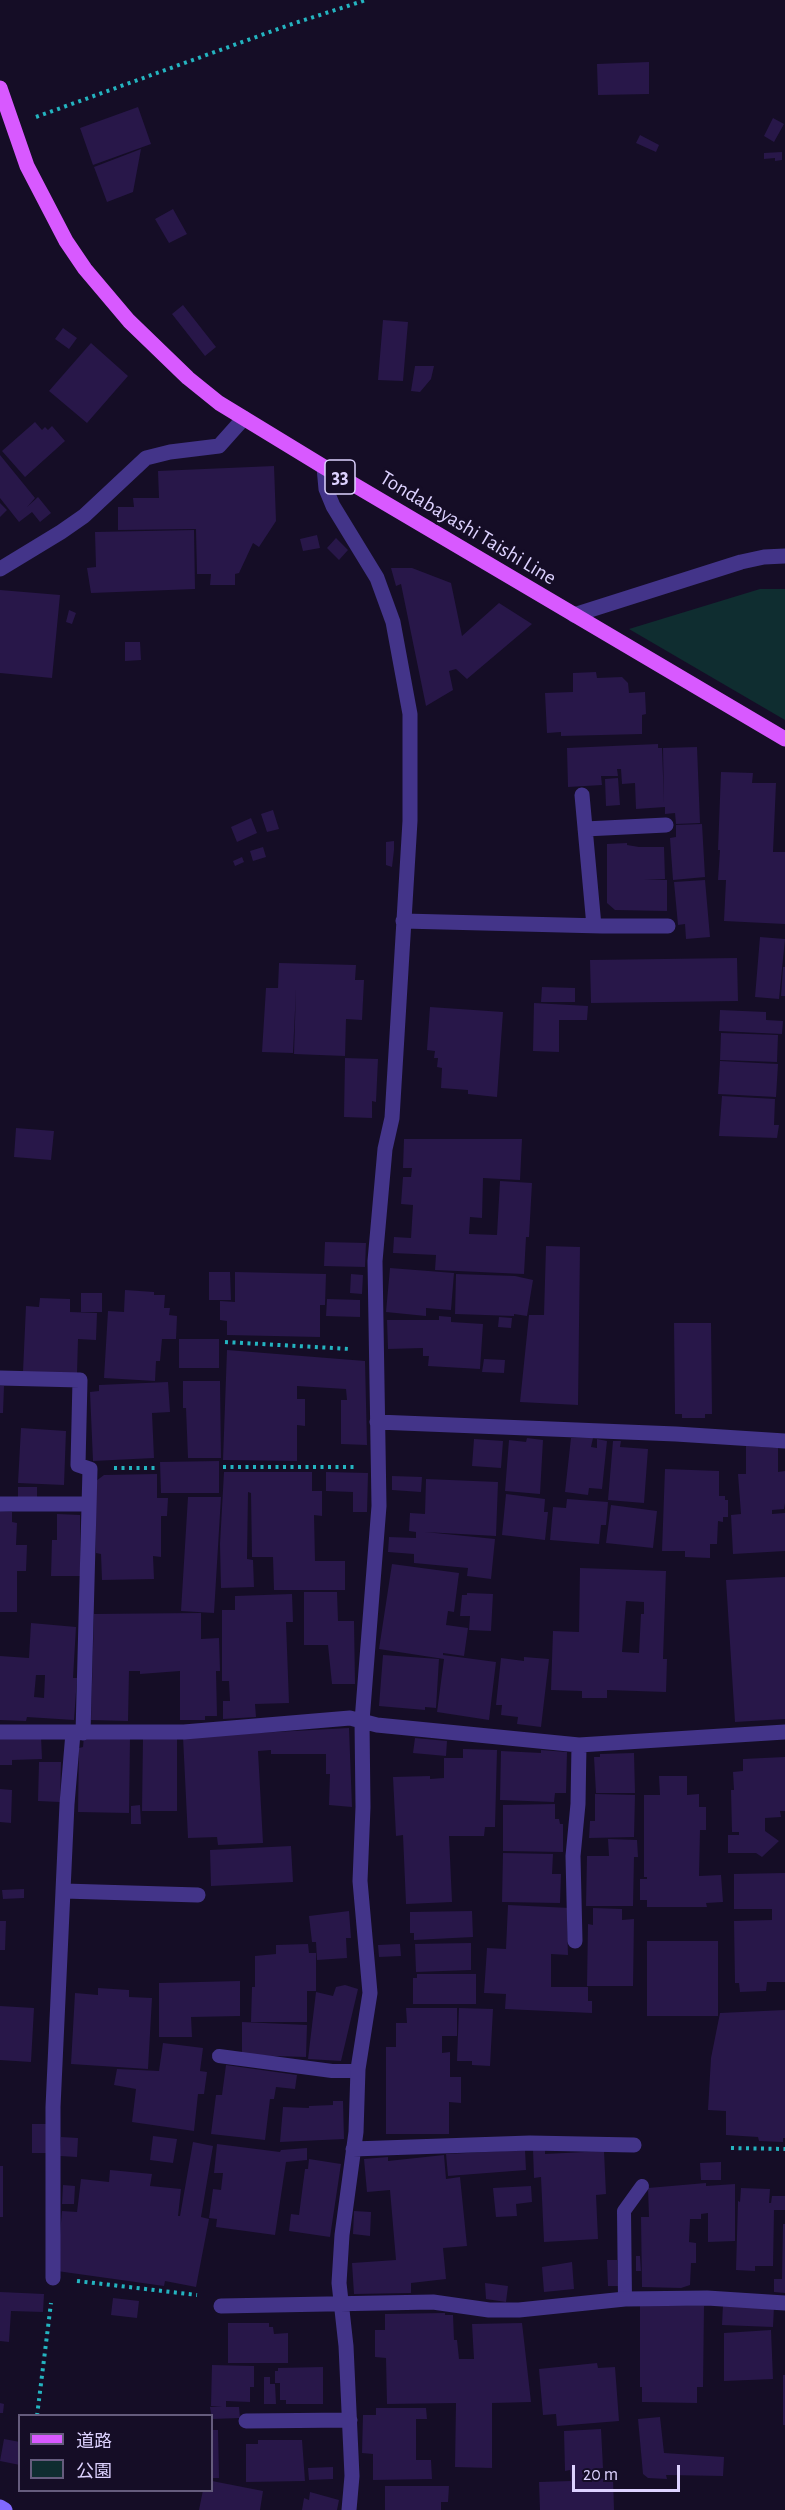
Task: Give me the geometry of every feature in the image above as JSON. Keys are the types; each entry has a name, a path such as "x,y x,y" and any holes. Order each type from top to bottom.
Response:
{"main road":[{"name":"Tondabayashi Taishi Line","path":"0,88 27,166 66,241 85,269 156,349 188,378 244,418 324,467 785,739"}],"street":[{"path":"0,569 84,516 146,458 170,452 219,446 244,418"},
{"path":"324,467 326,489 333,506 377,578 393,622 410,714 410,821 392,1118 385,1149 375,1261 379,1506 362,1721 363,1807 360,1881 370,1993 358,2071 353,2149 342,2235 339,2283 346,2346 350,2420 352,2476 349,2510"},
{"path":"574,615 741,562 764,556 785,556"},
{"path":"582,795 594,926"},
{"path":"585,829 666,825"},
{"path":"403,921 668,926"},
{"path":"0,1378 80,1380 78,1465 90,1469 78,1733 67,1804 53,2107 53,2278"},
{"path":"377,1422 676,1434 785,1441"},
{"path":"0,1504 89,1504"},
{"path":"0,1732 184,1731 350,1718 377,1725 579,1745 785,1732"},
{"path":"575,1941 573,1856 579,1804 579,1745"},
{"path":"64,1891 198,1895"},
{"path":"353,2149 530,2143 634,2145"},
{"path":"221,2307 433,2302 489,2310 519,2310 625,2299 707,2298 785,2303"},
{"path":"246,2421 350,2420"},
{"path":"0,2507 5,2510"}],"lane":[{"path":"219,2056 332,2071 358,2071"},
{"path":"625,2299 624,2211 642,2186"}],"path":[{"path":"12,125 278,29 366,0"},
{"path":"225,1342 375,1351"},
{"path":"223,1467 378,1467"},
{"path":"90,1469 156,1468"},
{"path":"731,2148 785,2149"},
{"path":"38,2414 53,2278 208,2296 221,2307"}],"green space":[{"path":"760,589 785,589 785,720 629,629"}],"building":[{"path":"649,62 649,94 598,95 597,64"},
{"path":"138,107 151,144 93,165 80,128"},
{"path":"773,118 784,124 774,142 764,136"},
{"path":"640,135 659,145 656,152 636,143"},
{"path":"141,149 133,192 107,202 94,167"},
{"path":"782,152 782,160 764,159 764,153"},
{"path":"173,209 187,234 169,243 155,219"},
{"path":"183,305 216,347 205,356 172,314"},
{"path":"383,320 408,322 403,381 378,380"},
{"path":"63,328 77,338 69,349 55,339"},
{"path":"91,343 128,376 87,423 49,391"},
{"path":"415,366 434,366 431,379 420,392 411,391"},
{"path":"35,422 42,430 45,427 48,430 52,426 65,441 25,477 2,451"},
{"path":"0,455 35,498 27,507 38,497 51,513 40,522 32,512 19,522 0,498"},
{"path":"274,466 276,521 259,547 253,543 239,573 235,574 235,585 210,585 211,574 197,574 196,529 118,530 118,507 134,507 133,498 159,498 158,471"},
{"path":"0,503 7,510 0,517"},
{"path":"194,530 195,589 91,593 87,568 96,567 95,532"},
{"path":"317,535 320,548 303,551 300,539"},
{"path":"336,538 348,550 339,560 327,548"},
{"path":"391,568 412,568 451,583 462,636 499,603 532,624 467,679 456,669 449,671 453,690 426,706 401,584 396,586"},
{"path":"0,590 60,595 52,678 0,673"},
{"path":"69,610 76,613 72,624 66,622"},
{"path":"125,642 140,642 141,660 125,661"},
{"path":"596,672 597,678 622,677 628,683 629,693 645,692 646,714 642,715 642,734 561,736 561,732 547,733 545,693 573,692 573,673"},
{"path":"658,744 658,748 662,748 664,803 663,748 697,747 700,823 676,824 675,813 665,814 665,807 636,809 635,783 622,784 621,769 617,769 618,776 601,776 602,785 568,787 567,748"},
{"path":"721,772 753,773 752,783 776,783 773,852 785,852 785,924 724,921 726,880 718,880"},
{"path":"618,778 620,805 606,806 605,779"},
{"path":"273,810 279,829 267,832 261,814"},
{"path":"251,818 257,833 237,842 231,827"},
{"path":"702,824 705,877 673,880 670,838 676,837 676,825"},
{"path":"394,841 392,867 386,865 386,842"},
{"path":"627,843 627,845 639,847 664,847 665,879 644,880 667,880 667,911 615,910 607,903 607,844"},
{"path":"263,847 266,857 253,861 250,851"},
{"path":"242,857 244,862 235,866 233,861"},
{"path":"705,880 710,937 686,939 685,924 678,925 674,882"},
{"path":"760,937 785,939 779,999 755,997"},
{"path":"737,958 738,1001 591,1003 590,960"},
{"path":"279,963 356,965 355,980 364,980 362,1020 346,1019 345,1056 294,1054 296,989 293,1053 262,1052 266,988 278,988"},
{"path":"783,967 785,967 785,996 781,996"},
{"path":"542,987 575,988 575,1002 541,1002"},
{"path":"534,1003 588,1006 587,1020 559,1020 559,1052 533,1051"},
{"path":"430,1007 503,1012 497,1097 468,1094 468,1090 441,1088 442,1068 437,1067 438,1058 434,1058 435,1051 427,1050"},
{"path":"720,1010 766,1012 766,1020 783,1021 782,1034 719,1031"},
{"path":"721,1033 778,1035 777,1062 720,1060"},
{"path":"345,1058 378,1059 376,1102 372,1101 372,1118 344,1117"},
{"path":"720,1061 778,1064 776,1097 718,1094"},
{"path":"722,1096 775,1099 774,1125 779,1125 777,1138 719,1136"},
{"path":"16,1128 54,1131 51,1160 14,1157"},
{"path":"404,1139 522,1139 520,1180 483,1178 482,1218 470,1217 469,1234 497,1235 500,1181 532,1183 524,1274 435,1270 436,1255 393,1253 394,1237 411,1238 413,1205 401,1204 403,1177 411,1177 412,1168 403,1168"},
{"path":"325,1242 366,1243 365,1267 324,1266"},
{"path":"546,1246 580,1247 578,1405 520,1402 529,1315 544,1315"},
{"path":"390,1268 454,1273 451,1310 426,1308 426,1316 386,1312"},
{"path":"209,1272 230,1272 231,1300 209,1300"},
{"path":"235,1272 326,1274 325,1305 320,1305 320,1337 227,1335 227,1321 220,1320 220,1301 235,1302"},
{"path":"351,1274 363,1275 362,1294 350,1293"},
{"path":"456,1274 515,1276 533,1280 527,1316 455,1314"},
{"path":"125,1290 165,1295 164,1308 170,1308 169,1315 177,1316 176,1339 162,1339 160,1361 156,1361 155,1381 104,1378 108,1311 124,1312"},
{"path":"81,1293 102,1293 102,1312 81,1312"},
{"path":"40,1298 70,1299 70,1312 97,1313 96,1340 78,1339 77,1374 23,1372 26,1306 39,1307"},
{"path":"327,1299 360,1300 360,1317 326,1316"},
{"path":"439,1316 451,1317 451,1322 483,1324 480,1369 428,1366 429,1356 423,1356 423,1348 388,1349 387,1320 439,1320"},
{"path":"499,1317 512,1318 511,1328 498,1327"},
{"path":"674,1323 711,1323 712,1414 705,1414 705,1418 682,1418 682,1414 675,1414"},
{"path":"179,1339 219,1339 219,1368 179,1368"},
{"path":"227,1350 365,1361 367,1445 341,1444 341,1400 347,1400 346,1389 297,1386 297,1399 305,1399 305,1426 297,1425 297,1461 223,1460"},
{"path":"484,1359 505,1360 504,1373 482,1372"},
{"path":"183,1381 220,1381 221,1458 188,1458"},
{"path":"168,1382 170,1412 152,1413 154,1458 93,1461 90,1392 99,1391 99,1385"},
{"path":"0,1386 4,1386 3,1413 0,1413"},
{"path":"21,1428 66,1431 64,1485 18,1483"},
{"path":"527,1438 543,1440 540,1494 505,1491 509,1440 526,1442"},
{"path":"571,1438 593,1438 591,1447 597,1448 597,1439 607,1441 602,1489 589,1488 588,1495 565,1492"},
{"path":"474,1439 503,1441 501,1468 472,1466"},
{"path":"613,1441 621,1441 620,1447 648,1449 644,1503 608,1500"},
{"path":"746,1446 778,1448 778,1472 785,1471 785,1503 784,1509 772,1510 772,1514 785,1513 785,1551 733,1554 731,1515 741,1514 738,1474 746,1474"},
{"path":"219,1461 219,1493 161,1493 160,1462"},
{"path":"665,1469 719,1471 719,1496 725,1496 725,1500 728,1500 728,1517 723,1517 723,1522 718,1521 717,1544 710,1544 710,1558 685,1557 685,1551 662,1551"},
{"path":"224,1472 312,1472 312,1491 322,1491 322,1516 314,1515 315,1561 345,1561 345,1590 274,1590 273,1557 252,1557 251,1493 248,1492 247,1559 253,1560 254,1587 221,1588 220,1544"},
{"path":"326,1472 368,1473 367,1512 353,1512 353,1492 326,1491"},
{"path":"157,1474 157,1498 168,1498 167,1516 161,1516 161,1557 153,1556 154,1579 102,1580 101,1554 96,1553 96,1481 104,1475"},
{"path":"392,1476 422,1477 421,1492 392,1490"},
{"path":"426,1479 498,1482 496,1536 425,1532 495,1539 491,1579 467,1576 468,1568 414,1563 414,1554 388,1552 389,1537 416,1538 416,1532 409,1531 410,1513 425,1514"},
{"path":"18,1487 37,1487 37,1498 18,1497"},
{"path":"506,1494 545,1499 544,1512 548,1512 545,1540 502,1535"},
{"path":"188,1497 221,1497 214,1613 181,1611"},
{"path":"567,1499 608,1502 606,1525 601,1525 599,1544 550,1540 553,1507 566,1508"},
{"path":"611,1505 657,1511 653,1548 606,1543"},
{"path":"0,1511 12,1512 12,1522 17,1523 16,1545 27,1545 26,1571 17,1571 17,1612 0,1612"},
{"path":"57,1514 80,1515 80,1576 51,1576 52,1540 57,1540"},
{"path":"392,1564 459,1573 454,1612 448,1611 446,1625 468,1628 464,1656 443,1653 443,1655 496,1662 489,1720 437,1712 444,1659 379,1649"},
{"path":"580,1568 666,1571 663,1659 667,1659 666,1692 607,1690 607,1698 582,1698 582,1691 551,1690 553,1631 579,1632","holes":["626,1601 644,1602 644,1614 641,1614 639,1653 622,1652"]},
{"path":"785,1577 785,1719 735,1722 726,1580"},
{"path":"304,1592 337,1592 338,1621 354,1621 355,1684 332,1684 328,1645 304,1645"},
{"path":"467,1593 493,1594 491,1631 469,1630 470,1616 460,1616 462,1595 467,1595"},
{"path":"292,1594 293,1622 286,1622 289,1703 255,1704 256,1717 223,1719 223,1701 230,1701 229,1681 222,1681 222,1610 235,1610 235,1596"},
{"path":"201,1613 201,1639 219,1638 220,1671 216,1671 217,1716 205,1716 205,1720 180,1720 180,1671 140,1674 140,1671 129,1671 128,1721 91,1720 94,1614"},
{"path":"31,1623 76,1627 73,1678 77,1678 74,1720 27,1717 26,1721 0,1720 0,1656 29,1658","holes":["36,1675 45,1675 44,1698 34,1697"]},
{"path":"383,1655 439,1659 436,1708 425,1707 425,1710 379,1706"},
{"path":"524,1657 549,1659 541,1727 517,1724 518,1717 501,1715 502,1705 496,1705 501,1658 524,1661"},
{"path":"349,1728 352,1807 329,1805 330,1774 326,1774 326,1754 271,1754 271,1750 258,1751 263,1843 218,1845 217,1837 188,1838 183,1737"},
{"path":"0,1736 41,1736 42,1759 12,1760 12,1765 0,1765"},
{"path":"84,1736 130,1737 129,1813 78,1812 79,1748 83,1747"},
{"path":"143,1737 177,1737 177,1811 142,1811"},
{"path":"415,1738 447,1741 446,1756 413,1753"},
{"path":"463,1749 497,1750 495,1827 485,1827 484,1836 449,1836 452,1902 406,1904 403,1835 396,1836 393,1777 444,1778 444,1758 463,1758"},
{"path":"541,1750 567,1752 566,1793 555,1793 554,1802 500,1800 501,1751 541,1753"},
{"path":"634,1753 635,1793 596,1793 594,1757 600,1757 600,1754"},
{"path":"785,1757 785,1811 780,1811 781,1817 765,1818 765,1831 779,1841 762,1857 756,1853 728,1853 728,1835 739,1835 739,1832 732,1832 733,1772 743,1771 743,1759"},
{"path":"39,1762 61,1762 60,1802 38,1801"},
{"path":"659,1776 687,1776 687,1795 699,1794 699,1807 706,1807 706,1830 700,1830 699,1876 721,1875 723,1902 706,1903 707,1907 647,1907 647,1900 640,1900 640,1879 647,1879 644,1877 644,1795 660,1795"},
{"path":"0,1789 12,1790 11,1823 0,1822"},
{"path":"595,1794 635,1795 634,1837 589,1838 590,1821 595,1821"},
{"path":"555,1804 555,1819 559,1819 560,1824 563,1824 563,1852 503,1851 503,1805"},
{"path":"140,1805 141,1824 131,1824 131,1806"},
{"path":"608,1839 637,1840 638,1857 634,1857 633,1906 586,1906 587,1856 609,1856"},
{"path":"291,1846 293,1882 211,1886 210,1850"},
{"path":"503,1853 553,1854 552,1874 561,1874 560,1903 502,1902"},
{"path":"785,1873 785,1982 767,1982 766,1991 740,1992 739,1983 735,1983 734,1921 772,1920 772,1909 734,1909 734,1874"},
{"path":"24,1889 24,1898 3,1899 2,1890"},
{"path":"508,1905 570,1908 567,1924 568,1955 551,1954 551,1987 588,1987 588,2001 592,2001 592,2013 505,2009 506,1994 484,1993 487,1948 506,1949"},
{"path":"593,1908 622,1909 622,1920 634,1919 633,1986 587,1986 588,1924 593,1925"},
{"path":"349,1911 351,1938 346,1938 347,1958 317,1960 316,1942 312,1942 309,1916"},
{"path":"472,1911 473,1937 414,1940 414,1933 410,1933 410,1912"},
{"path":"0,1921 6,1921 5,1950 0,1950"},
{"path":"647,1941 718,1941 718,2016 647,2016"},
{"path":"471,1943 471,1970 416,1972 415,1944"},
{"path":"308,1944 309,1953 316,1953 316,1991 307,1991 307,2022 251,2022 252,1987 255,1987 255,1956 276,1954 276,1945"},
{"path":"400,1944 401,1956 379,1957 378,1945"},
{"path":"417,1974 476,1974 476,2004 413,2004 413,1978 417,1978"},
{"path":"240,1981 240,2016 191,2017 192,2037 159,2037 159,1983"},
{"path":"345,1985 358,1989 341,2061 308,2059 316,1992 333,1996 336,1987"},
{"path":"98,1988 129,1990 129,1997 152,1998 148,2069 71,2064 75,1993 98,1995"},
{"path":"0,2006 34,2008 31,2062 0,2060"},
{"path":"406,2008 457,2008 457,2036 442,2036 442,2053 450,2052 450,2077 461,2077 461,2103 449,2102 449,2134 386,2134 386,2047 396,2047 396,2023 407,2023"},
{"path":"459,2008 493,2009 490,2066 472,2065 472,2061 457,2061"},
{"path":"785,2010 785,2138 783,2142 759,2141 758,2137 726,2135 726,2111 708,2110 711,2058 720,2013"},
{"path":"242,2022 307,2025 306,2057 242,2055"},
{"path":"163,2043 203,2048 200,2071 207,2072 204,2094 198,2094 194,2131 132,2122 136,2089 114,2085 117,2069 159,2071"},
{"path":"226,2065 297,2075 295,2089 276,2087 274,2099 270,2099 265,2140 211,2134 216,2095 222,2095"},
{"path":"333,2101 343,2101 344,2139 280,2142 283,2107 309,2108 309,2106 333,2105"},
{"path":"32,2124 47,2124 47,2153 32,2153"},
{"path":"153,2136 177,2139 173,2163 150,2160"},
{"path":"61,2137 78,2138 77,2157 60,2156"},
{"path":"193,2142 213,2146 201,2217 209,2219 196,2287 165,2281 164,2286 57,2271 62,2211 77,2212 81,2179 109,2182 110,2170 152,2174 150,2186 181,2189 178,2216 180,2216"},
{"path":"217,2144 280,2152 281,2150 307,2148 307,2160 286,2162 275,2235 216,2227 217,2219 209,2218 213,2189 221,2190 223,2173 214,2173"},
{"path":"545,2148 545,2154 604,2151 606,2194 596,2195 598,2239 544,2242 541,2177 534,2178 533,2149"},
{"path":"525,2150 526,2170 448,2176 446,2154"},
{"path":"444,2155 446,2179 460,2177 467,2246 443,2248 446,2279 411,2283 411,2293 354,2294 352,2263 396,2260 390,2190 367,2192 364,2159 388,2157 388,2161"},
{"path":"309,2159 341,2164 330,2237 289,2231 291,2214 299,2215 305,2169 308,2169"},
{"path":"721,2162 721,2180 701,2180 700,2163"},
{"path":"0,2166 3,2166 3,2217 0,2217"},
{"path":"706,2183 706,2186 735,2184 735,2241 708,2242 708,2213 701,2214 701,2219 690,2219 689,2242 696,2243 696,2263 691,2263 690,2285 681,2288 642,2287 641,2217 649,2217 648,2188"},
{"path":"63,2185 75,2186 74,2204 62,2204"},
{"path":"531,2186 532,2202 516,2204 517,2216 496,2217 493,2188"},
{"path":"741,2188 770,2189 769,2203 771,2203 772,2196 785,2196 785,2210 774,2210 773,2266 755,2266 755,2271 736,2270 738,2201 740,2202"},
{"path":"354,2211 371,2212 370,2236 353,2234"},
{"path":"783,2224 785,2224 785,2293 774,2292 774,2279 782,2279"},
{"path":"636,2256 640,2256 641,2271 636,2271"},
{"path":"607,2260 617,2260 618,2286 608,2286"},
{"path":"572,2262 574,2289 544,2292 542,2267"},
{"path":"485,2283 508,2286 506,2302 486,2299"},
{"path":"0,2292 44,2294 43,2312 11,2311 9,2342 0,2341"},
{"path":"113,2298 139,2301 137,2318 111,2315"},
{"path":"723,2304 774,2306 773,2327 722,2325"},
{"path":"640,2306 704,2306 703,2387 697,2387 697,2403 642,2402"},
{"path":"445,2313 445,2315 453,2315 454,2340 457,2340 459,2359 474,2359 472,2324 522,2323 531,2402 492,2403 492,2468 455,2467 456,2403 387,2404 386,2358 375,2357 375,2330 385,2330 385,2314"},
{"path":"228,2323 269,2323 269,2327 273,2327 274,2334 288,2333 288,2363 228,2363"},
{"path":"771,2330 773,2379 724,2381 724,2333"},
{"path":"597,2363 598,2368 615,2367 619,2421 557,2426 556,2414 543,2415 539,2369"},
{"path":"212,2365 254,2366 254,2387 250,2387 250,2402 226,2401 226,2407 239,2407 240,2418 213,2419 210,2407 222,2407 211,2406"},
{"path":"323,2367 323,2404 286,2404 286,2400 280,2400 280,2383 275,2383 275,2371 278,2371 278,2368"},
{"path":"783,2375 785,2375 785,2425 783,2425"},
{"path":"264,2377 270,2377 270,2384 275,2384 276,2404 264,2404"},
{"path":"0,2403 4,2404 3,2413 0,2413"},
{"path":"376,2408 426,2408 427,2419 416,2419 416,2460 431,2460 432,2479 373,2480 373,2454 362,2453 363,2415 376,2415"},
{"path":"660,2417 664,2453 724,2457 723,2476 666,2475 667,2479 648,2478 643,2474 638,2419"},
{"path":"601,2429 603,2468 595,2469 596,2479 613,2478 614,2510 540,2510 539,2482 571,2481 570,2470 565,2471 564,2431"},
{"path":"213,2430 218,2430 219,2478 213,2478"},
{"path":"4,2439 18,2442 18,2465 0,2461"},
{"path":"258,2440 302,2440 305,2481 246,2482 246,2444 258,2444"},
{"path":"333,2467 333,2479 309,2480 308,2468"},
{"path":"213,2481 263,2491 260,2510 199,2510 203,2492 213,2492"},
{"path":"385,2486 449,2486 448,2502 441,2502 441,2510 385,2510"},
{"path":"310,2492 339,2500 337,2510 302,2510 304,2498 309,2500"}]}
